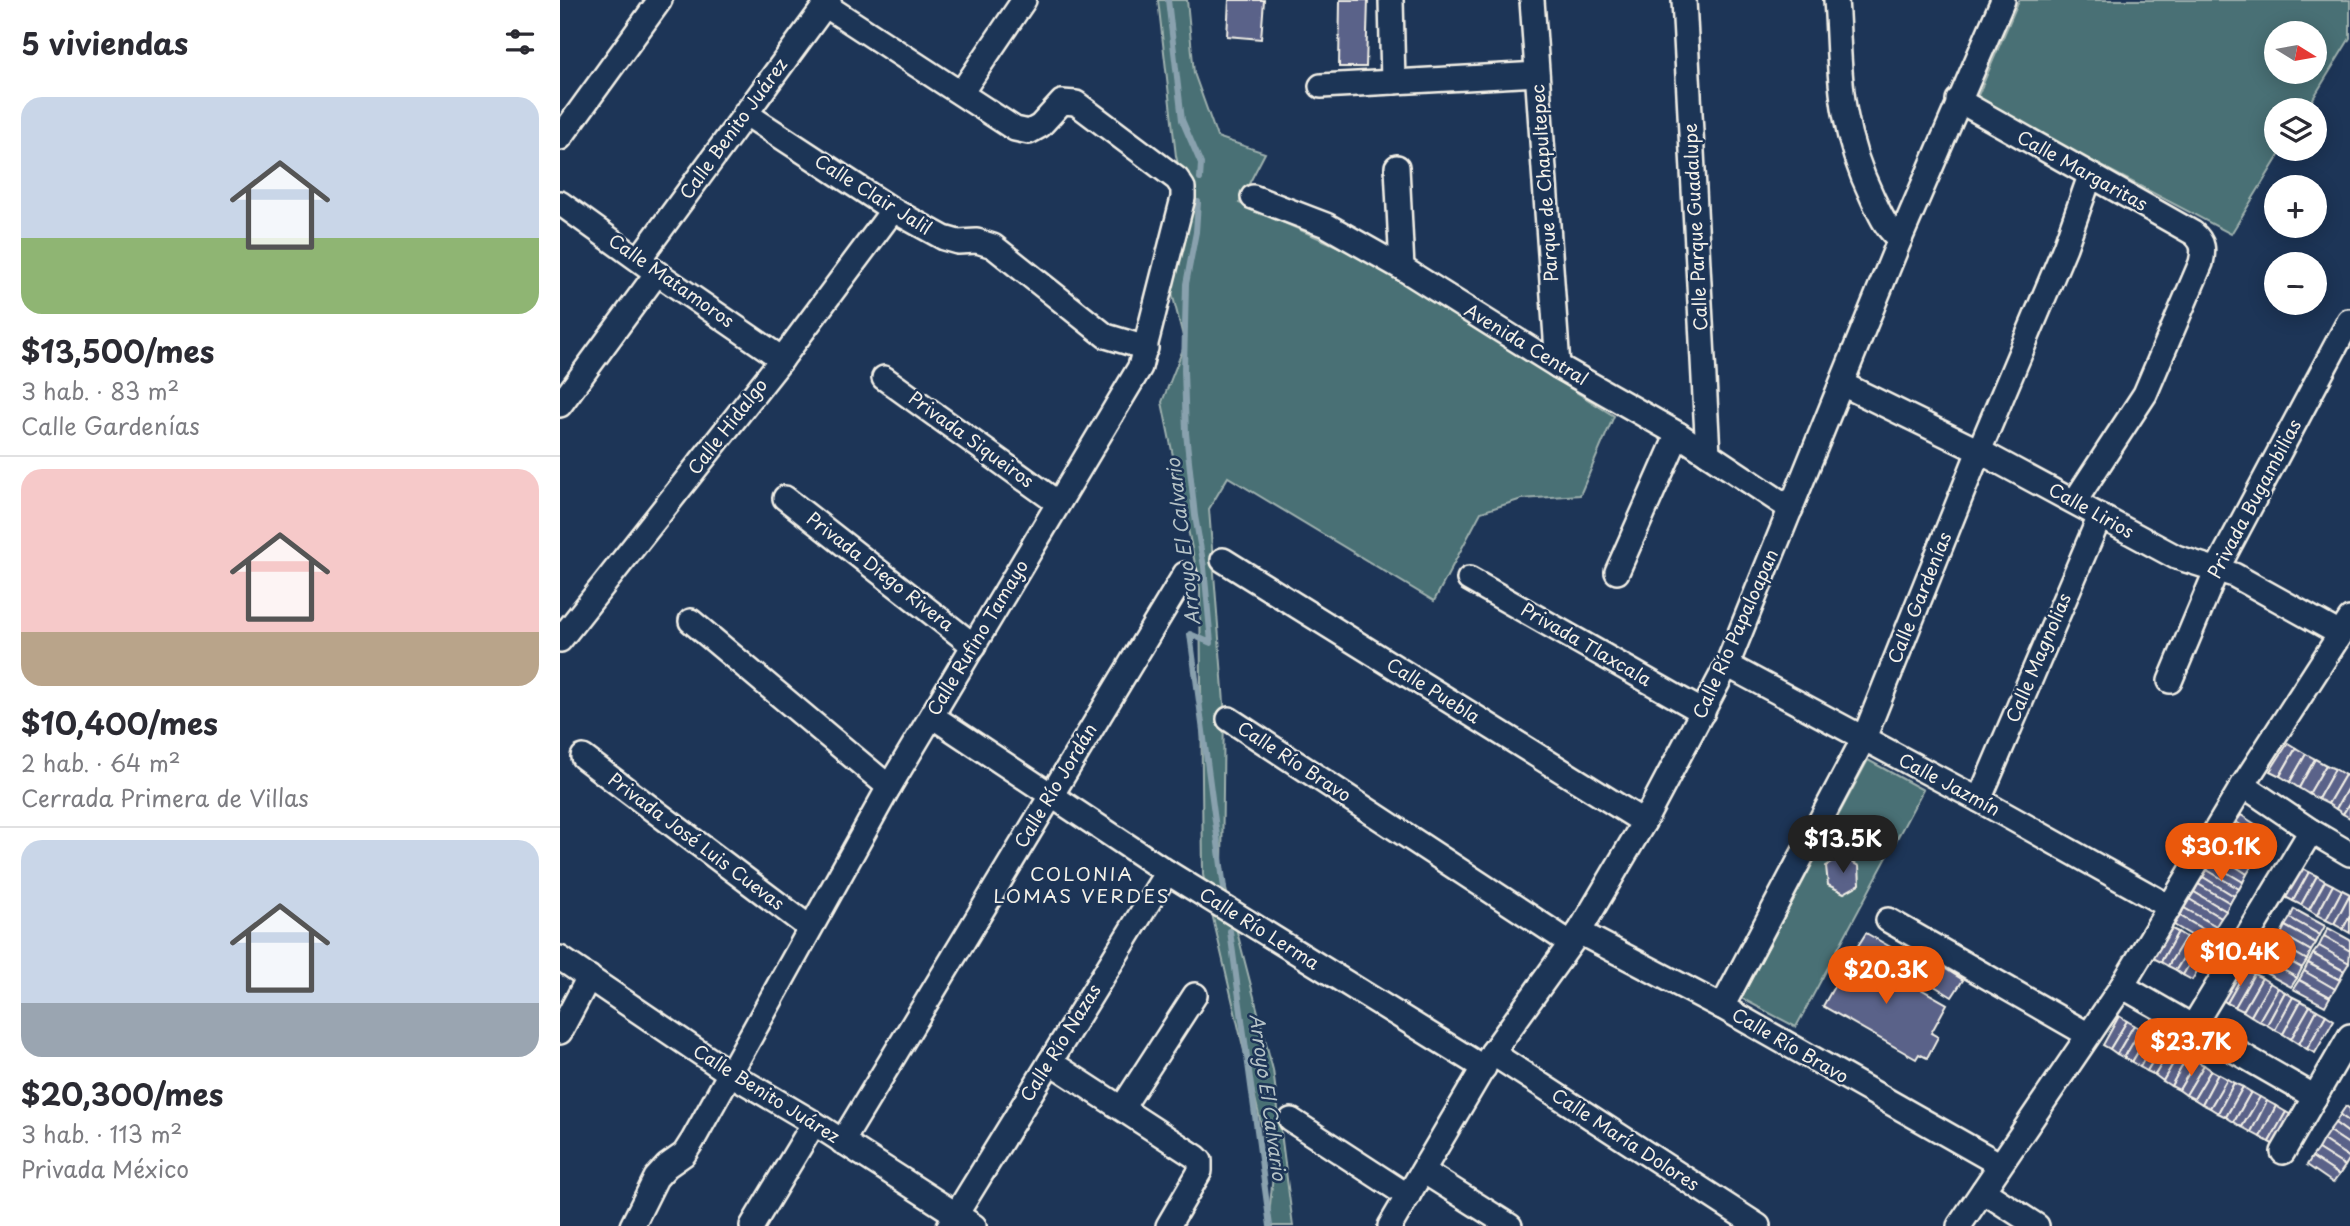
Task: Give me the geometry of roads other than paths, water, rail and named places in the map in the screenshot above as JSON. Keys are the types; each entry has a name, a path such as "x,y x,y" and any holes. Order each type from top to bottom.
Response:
{"street":[{"path":"560,138 660,0"},
{"path":"827,3 961,93 1024,0"},
{"path":"1391,0 1393,82"},
{"name":"Parque de Chapultepec","path":"1532,0 1558,366"},
{"name":"Calle Parque Guadalupe","path":"1684,0 1708,454"},
{"path":"1836,0 1844,110 1850,136 1864,178 1880,213 1889,229 1900,239"},
{"name":"Calle Río Papaloapan","path":"1390,1226 1488,1061 1575,938 1644,822 1727,665 1900,239 2003,0"},
{"name":"Calle Benito Juárez","path":"560,405 745,113 827,3"},
{"path":"1321,86 1537,74"},
{"name":"Calle Rufino Tamayo","path":"632,1226 656,1178 684,1154 731,1074 889,787 1140,367 1146,348 1182,204 1183,188 1177,179 1071,101 1062,102 1040,125 1029,132 1015,129 961,93"},
{"name":"Calle Margaritas","path":"1958,100 2193,233 2200,238 2203,245 2201,263 2145,394 2075,501"},
{"name":"Calle Clair Jalil","path":"745,113 893,210 952,242 977,241 993,246 1107,336 1146,348"},
{"path":"1397,167 1402,268"},
{"name":"Calle Gardenías","path":"1722,1007 1864,738 1979,451 2066,247 2090,176"},
{"name":"Avenida Central","path":"1253,197 1326,225 1402,268 1558,366 1678,434 1791,509"},
{"name":"Calle Matamoros","path":"560,202 782,359"},
{"name":"Calle Hidalgo","path":"560,640 782,359 893,210"},
{"name":"Privada Bugambilias","path":"2170,681 2217,569 2349,321"},
{"name":"Privada Siqueiros","path":"884,377 1058,503"},
{"name":"Calle Lirios","path":"1842,384 1979,451 2176,557 2234,575 2345,627"},
{"path":"1617,572 1678,434"},
{"name":"Privada Diego Rivera","path":"785,498 975,646"},
{"name":"Calle Magnolias","path":"1979,800 2100,516"},
{"name":"Calle Puebla","path":"1223,559 1644,822"},
{"name":"Calle Río Jordán","path":"842,1142 1185,574"},
{"name":"Privada Tlaxcala","path":"1469,579 1703,712"},
{"path":"691,621 889,787"},
{"path":"1959,1226 2087,1034 2129,990 2170,907 2243,785 2345,627"},
{"name":"Calle Jazmín","path":"1727,665 1979,800 2170,907"},
{"name":"Calle Río Lerma","path":"932,716 1167,872 1488,1061"},
{"name":"Calle Río Bravo","path":"1228,719 1575,938 1722,1007 1999,1164"},
{"name":"Privada José Luis Cuevas","path":"583,757 810,928"},
{"path":"2243,785 2350,854"},
{"path":"2192,1028 2311,831"},
{"name":"Calle Río Nazas","path":"960,1222 1050,1062 1167,872"},
{"path":"1888,920 2087,1034"},
{"name":"Calle Benito Juárez","path":"560,958 731,1074 814,1123 960,1222"},
{"path":"560,1032 589,977"},
{"path":"2129,990 2315,1097"},
{"path":"1122,1108 1195,995"},
{"path":"2283,1152 2350,1037"},
{"name":"Calle María Dolores","path":"1488,1061 1758,1226"},
{"path":"1050,1062 1199,1161 1197,1179 1168,1226"},
{"path":"1290,1121 1408,1196"},
{"path":"752,1226 814,1123"},
{"path":"1423,1171 1510,1226"},
{"path":"1983,1191 2037,1226"}],"waterway":[{"name":"Arroyo El Calvario","path":"1168,0 1182,120 1201,164 1200,179"},
{"name":"Arroyo El Calvario","path":"1198,202 1196,232 1186,284 1184,370 1186,433 1211,643 1190,634 1224,888"},
{"name":"Arroyo El Calvario","path":"1230,931 1270,1226"}],"district":[{"name":"COLONIA LOMAS VERDES","path":"1082,885"}]}
